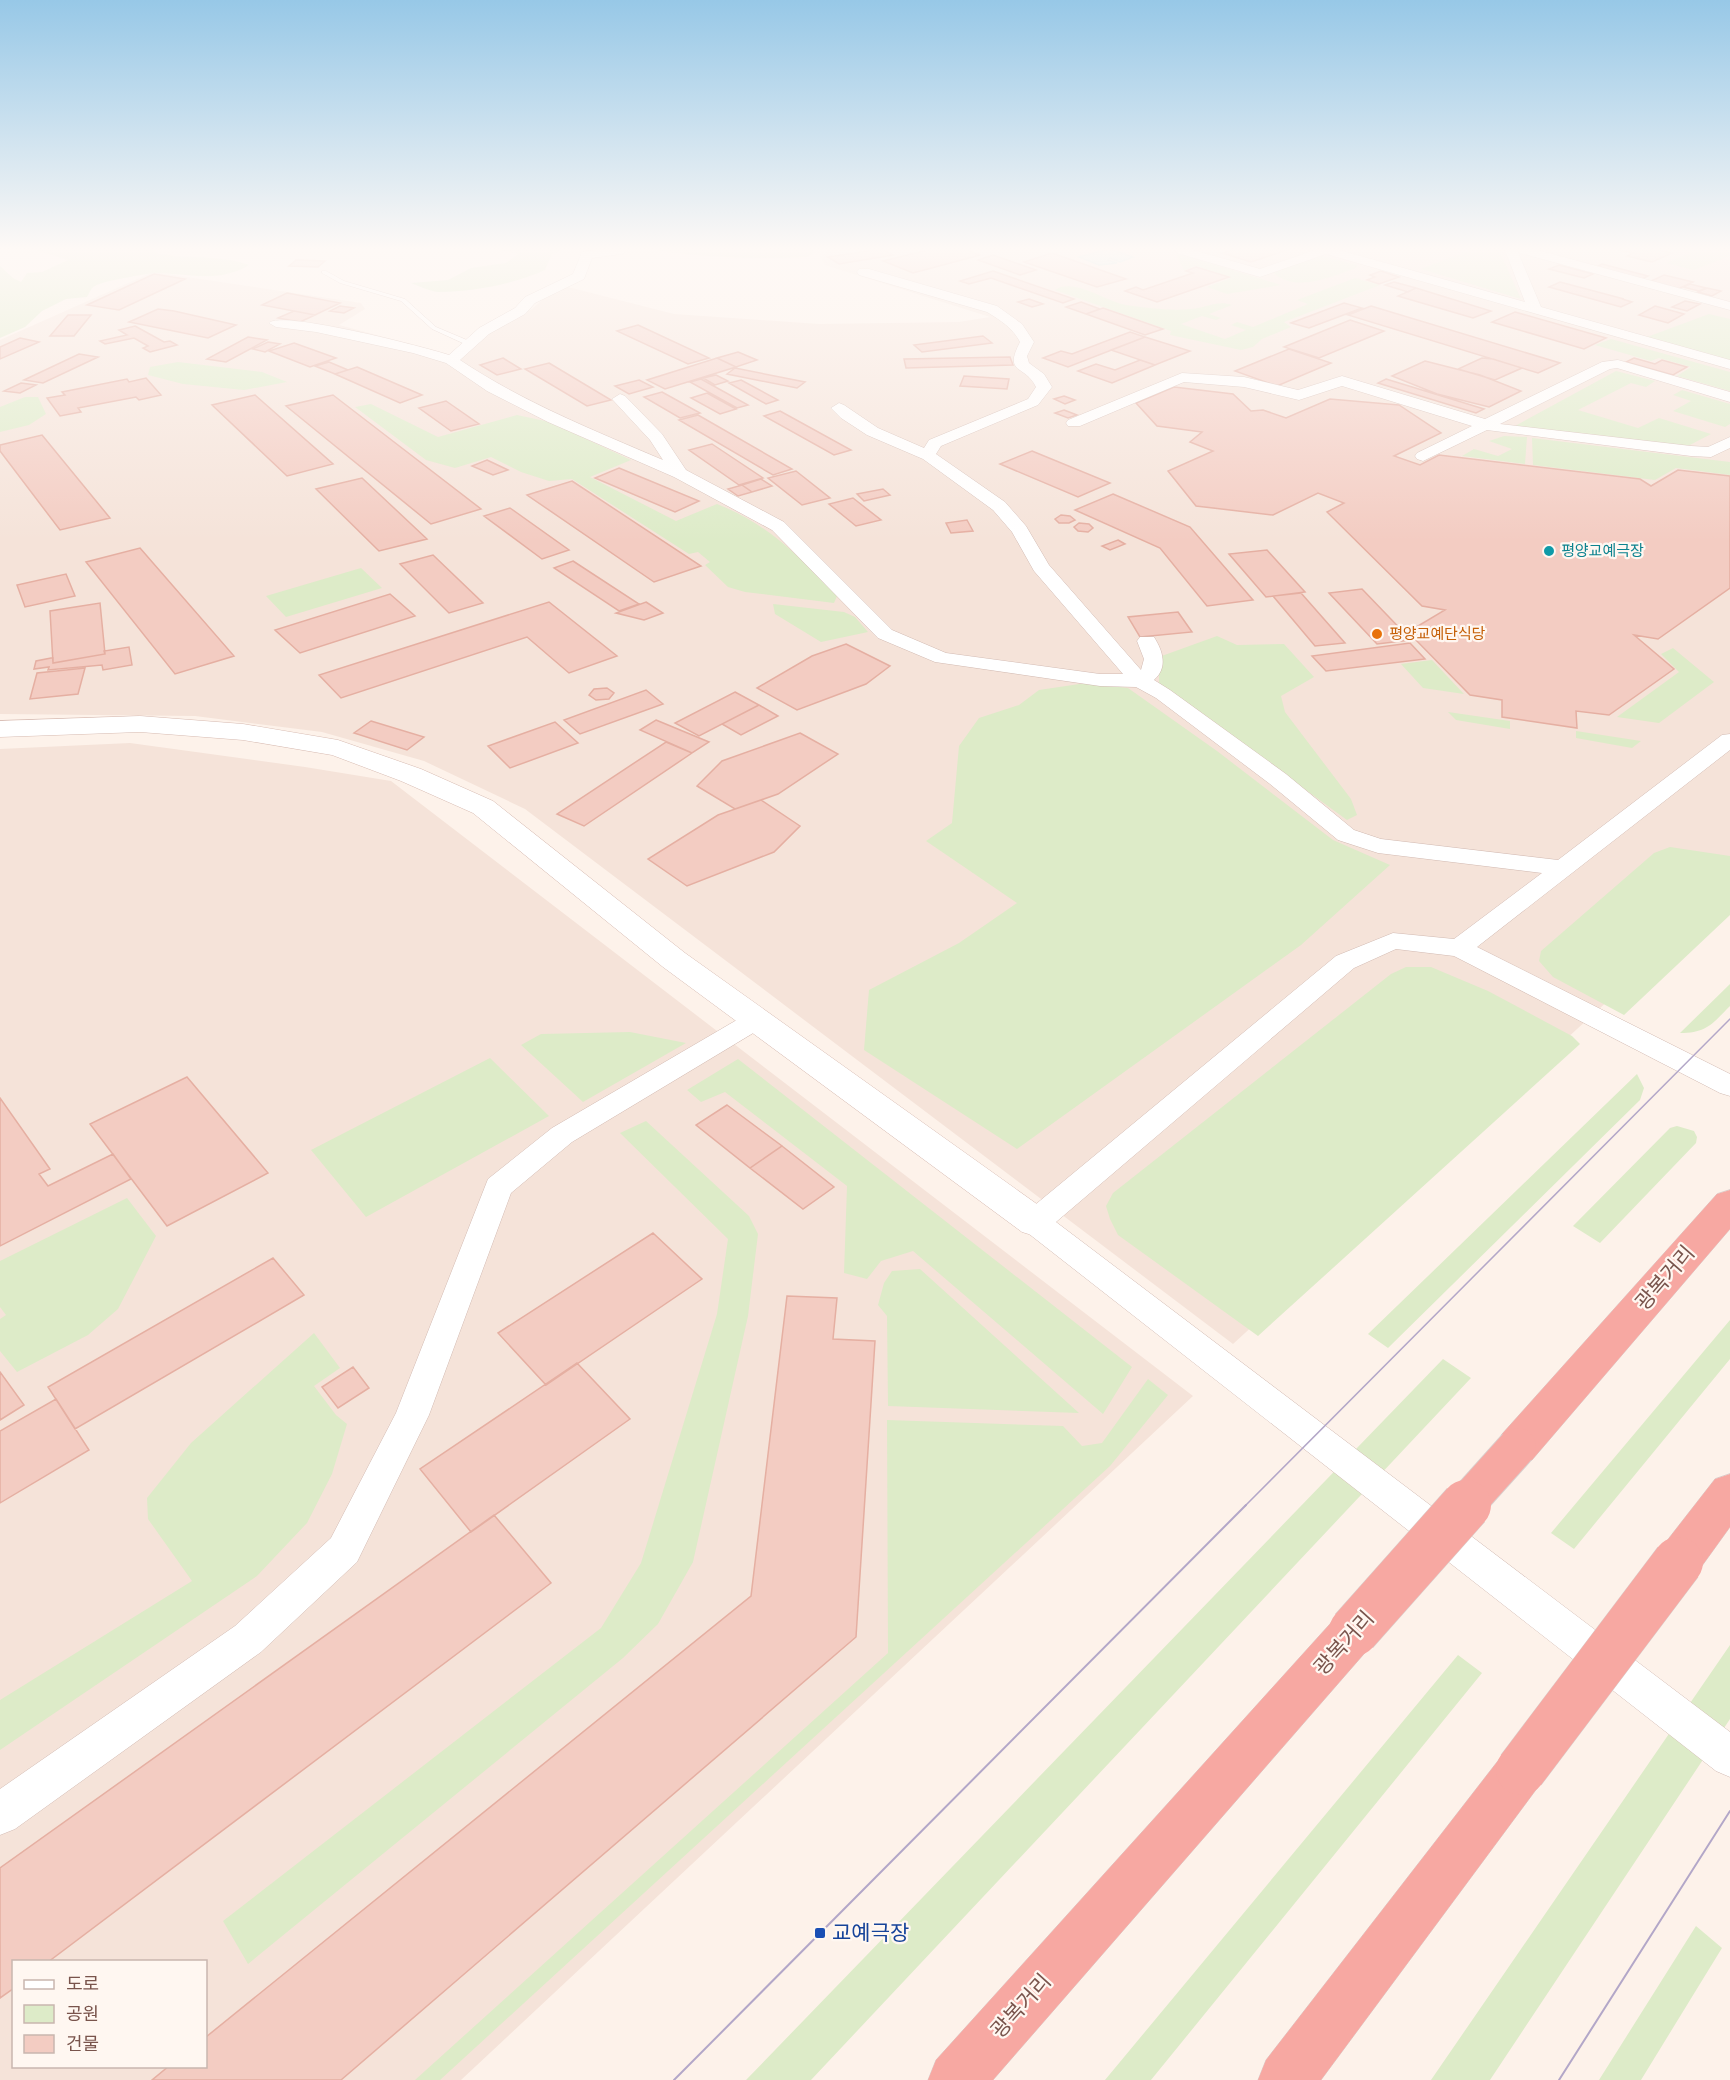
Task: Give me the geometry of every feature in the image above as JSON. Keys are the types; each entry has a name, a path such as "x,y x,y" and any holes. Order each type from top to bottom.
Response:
{"highway":[{"name":"광복거리","path":"956,2080 1730,1204"},
{"path":"1286,2080 1730,1493"}],"street":[{"path":"407,347 451,360 492,388 514,396 554,419 680,473 778,526 885,634 942,658 1089,678 1140,681 1151,672 1154,659 1147,641"},
{"path":"451,360 465,347"},
{"path":"928,454 935,443 1032,402 1044,387 1039,377 1022,365 1020,356 1024,347"},
{"path":"1666,347 1730,365"},
{"path":"1423,456 1607,365 1618,364 1730,397"},
{"path":"1074,423 1182,377 1244,382 1299,395 1342,381 1496,428 1692,451 1711,452 1730,442"},
{"path":"620,399 656,437 680,473"},
{"path":"839,408 853,421 910,449 928,454 934,462 999,506 1020,530 1041,567 1140,681 1163,694 1269,772 1346,835 1378,846 1564,868"},
{"path":"0,729 140,724 243,732 338,748 411,775 483,807 674,960 1035,1222 1730,1757"},
{"path":"1459,948 1730,740"},
{"path":"1035,1222 1345,962 1393,941 1459,948 1730,1086"},
{"path":"0,1814 248,1639 344,1550 412,1415 498,1187 562,1135 756,1020"}],"shaded area":[{"path":"0,347 422,347 459,357 471,347 1730,347 1730,889 1233,1344 525,809 424,761 322,732 195,716 0,714"},
{"path":"130,743 391,781 1193,1396 461,2080 0,2080 0,749"}],"green space":[{"path":"1227,347 1253,347 1241,350"},
{"path":"1602,347 1640,347 1730,372 1730,391 1677,376 1691,367 1659,358 1651,361"},
{"path":"1682,347 1730,347 1730,361"},
{"path":"178,362 262,372 287,382 244,390 183,384 148,375 150,367"},
{"path":"1616,371 1655,381 1646,387 1631,383 1578,410 1638,428 1659,418 1711,434 1688,446 1515,426"},
{"path":"1682,390 1730,404 1730,424 1725,427 1673,411 1691,401 1673,395"},
{"path":"25,397 38,397 46,414 29,425 0,432 0,407"},
{"path":"371,404 438,437 517,415 550,422 631,460 590,477 676,521 717,504 735,512 752,521 782,543 837,596 834,603 745,592 728,587 705,565 710,562 698,552 689,554 572,479 549,481 521,472 491,457 455,468 426,460 355,407"},
{"path":"1504,436 1527,437 1525,464 1462,456 1474,449 1498,456 1512,449 1489,441"},
{"path":"1532,438 1730,462 1730,475 1676,468 1655,480 1533,465"},
{"path":"361,568 382,588 286,617 266,596"},
{"path":"773,604 844,612 855,617 868,632 821,642 775,614"},
{"path":"1217,636 1237,645 1284,644 1314,677 1281,696 1285,712 1351,799 1357,815 1347,820 1159,683 1159,657"},
{"path":"1673,648 1714,682 1659,723 1617,717 1679,672 1661,654"},
{"path":"1432,660 1464,694 1423,688 1401,664"},
{"path":"1086,683 1128,688 1217,751 1333,840 1390,865 1301,945 1017,1149 864,1050 869,990 959,943 1017,903 926,841 952,823 959,746 979,718 1019,705 1039,690"},
{"path":"1448,712 1510,721 1510,729 1456,720"},
{"path":"1576,731 1641,741 1632,748 1576,738"},
{"path":"1670,847 1730,856 1730,915 1624,1015 1553,977 1539,961 1541,951 1654,853"},
{"path":"1406,967 1431,967 1488,991 1572,1036 1580,1044 1258,1336 1118,1235 1106,1206 1113,1193 1391,974"},
{"path":"1730,984 1730,1006 1718,1018 1703,1029 1680,1033"},
{"path":"630,1032 686,1043 583,1102 521,1045 541,1034"},
{"path":"490,1058 549,1116 366,1217 311,1150"},
{"path":"738,1059 1132,1367 1103,1414 913,1251 881,1261 867,1279 844,1273 847,1186 725,1092 701,1102 687,1090"},
{"path":"1637,1074 1644,1088 1640,1100 1388,1348 1368,1334"},
{"path":"646,1121 749,1216 758,1234 748,1316 693,1562 658,1624 623,1658 248,1964 223,1921 601,1628 641,1563 717,1314 728,1239 620,1133"},
{"path":"1677,1126 1694,1131 1697,1137 1696,1143 1600,1243 1573,1226 1670,1128"},
{"path":"127,1198 156,1236 118,1309 88,1335 17,1372 0,1351 0,1319 6,1315 0,1307 0,1261"},
{"path":"920,1269 1079,1413 888,1406 887,1316 878,1305 884,1283 892,1271"},
{"path":"1730,1320 1730,1359 1574,1549 1551,1533"},
{"path":"314,1333 340,1368 314,1386 336,1415 347,1424 332,1474 307,1523 257,1576 0,1750 0,1700 192,1581 148,1519 147,1498 191,1443"},
{"path":"1443,1359 1471,1378 811,2080 746,2080"},
{"path":"1148,1379 1168,1395 1110,1466 440,2080 415,2080 888,1653 887,1420 1063,1426 1082,1446 1102,1443"},
{"path":"1730,1645 1730,1719 1490,2080 1431,2080"},
{"path":"1458,1655 1482,1673 1151,2080 1105,2080"},
{"path":"1696,1926 1722,1948 1641,2080 1599,2080"}],"building":[{"path":"0,347 27,347 0,359"},
{"path":"145,347 169,347 150,352 143,348"},
{"path":"229,347 254,347 226,362 207,359"},
{"path":"257,347 274,347 265,352 253,349"},
{"path":"281,347 305,347 336,358 310,367 269,351"},
{"path":"652,347 685,347 709,358 688,364"},
{"path":"916,347 960,347 922,352"},
{"path":"1090,347 1119,347 1068,367 1043,358 1061,351 1072,354"},
{"path":"1119,347 1177,347 1190,351 1155,365 1111,350"},
{"path":"1284,347 1345,347 1319,358"},
{"path":"1453,347 1507,347 1560,363 1538,373"},
{"path":"1289,349 1331,363 1277,386 1235,371"},
{"path":"738,352 757,360 736,367 717,358"},
{"path":"79,354 98,357 43,383 24,380"},
{"path":"1010,357 1013,365 906,368 904,359"},
{"path":"503,358 521,369 497,375 480,365"},
{"path":"717,358 736,367 665,389 647,380"},
{"path":"1482,358 1522,368 1495,380 1458,369"},
{"path":"1634,358 1655,364 1662,360 1687,367 1673,375 1626,362"},
{"path":"1140,360 1155,365 1112,383 1078,371 1096,364 1115,370"},
{"path":"1425,361 1480,375 1521,391 1489,407 1437,394 1392,376"},
{"path":"329,362 348,370 335,374 315,366"},
{"path":"549,363 611,400 587,406 525,369"},
{"path":"357,367 422,395 400,403 335,374"},
{"path":"735,368 805,382 797,388 727,374"},
{"path":"716,375 728,381 715,385 703,378"},
{"path":"964,376 1009,379 1007,389 960,386"},
{"path":"146,378 161,395 139,400 136,397 78,408 81,412 60,416 47,398 65,395 62,392 127,379 129,382"},
{"path":"701,379 748,405 737,408 690,382"},
{"path":"1386,379 1484,409 1476,413 1378,383"},
{"path":"639,380 653,387 629,394 615,386"},
{"path":"741,380 778,400 766,404 729,383"},
{"path":"21,383 36,385 20,393 4,391"},
{"name":"평양교예극장","path":"1174,387 1233,394 1251,411 1263,410 1286,418 1330,399 1399,405 1441,433 1394,456 1420,465 1439,455 1640,479 1651,486 1678,470 1730,476 1730,588 1658,639 1634,635 1674,669 1609,715 1576,711 1577,728 1502,717 1502,700 1470,695 1408,632 1445,610 1422,606 1327,512 1344,503 1318,493 1273,515 1196,506 1168,471 1213,451 1190,442 1202,432 1157,426 1136,403"},
{"path":"662,392 700,413 680,418 644,397"},
{"path":"707,393 736,409 720,414 691,398"},
{"path":"255,395 333,464 287,476 212,405"},
{"path":"333,395 481,509 431,524 286,406"},
{"path":"1064,396 1075,400 1065,404 1054,399"},
{"path":"446,401 479,424 451,431 419,408"},
{"path":"1064,410 1077,415 1068,418 1055,413"},
{"path":"780,411 851,450 834,455 764,416"},
{"path":"698,415 792,469 773,475 679,420"},
{"path":"42,435 110,518 60,530 0,451 0,445"},
{"path":"712,444 763,478 739,485 689,450"},
{"path":"1032,451 1110,483 1078,497 1000,464"},
{"path":"487,460 508,470 493,475 472,466"},
{"path":"619,468 699,501 675,512 595,478"},
{"path":"796,471 830,498 802,505 768,478"},
{"path":"362,478 427,539 379,551 316,489"},
{"path":"761,479 772,486 752,492 742,485"},
{"path":"572,481 701,566 654,582 527,495"},
{"path":"742,485 752,492 738,496 728,489"},
{"path":"883,489 890,495 864,501 857,494"},
{"path":"1113,494 1190,527 1253,600 1207,606 1160,548 1075,510"},
{"path":"853,498 881,520 856,526 829,504"},
{"path":"510,508 569,550 542,559 484,516"},
{"path":"1061,515 1070,516 1075,520 1069,523 1059,523 1055,519"},
{"path":"967,520 973,531 951,533 946,523"},
{"path":"1079,523 1089,524 1093,528 1088,532 1078,531 1074,527"},
{"path":"1118,540 1125,544 1110,550 1102,546"},
{"path":"140,548 234,656 175,674 86,562"},
{"path":"1267,550 1305,592 1266,597 1229,554"},
{"path":"433,555 483,603 449,613 400,564"},
{"path":"573,561 639,604 619,611 554,568"},
{"path":"66,574 75,596 25,607 17,585"},
{"path":"1362,589 1411,640 1377,644 1329,593"},
{"path":"1301,593 1345,643 1315,646 1273,596"},
{"path":"390,594 415,616 300,653 275,630"},
{"path":"549,602 617,656 569,673 527,637 341,698 319,675"},
{"path":"646,602 663,613 644,620 616,613"},
{"path":"100,603 105,654 53,663 50,611"},
{"path":"1178,612 1192,632 1140,637 1128,617"},
{"path":"1410,643 1425,659 1326,671 1312,656"},
{"path":"846,644 890,666 866,684 797,710 757,688 812,656"},
{"path":"129,647 132,665 103,670 102,665 48,670 49,667 34,669 36,661 53,658 53,663 105,654 104,651"},
{"path":"85,668 78,694 30,699 37,673"},
{"path":"607,688 614,693 609,699 596,700 589,695 594,689"},
{"path":"646,690 663,704 580,734 564,720"},
{"path":"735,692 759,705 699,736 675,723"},
{"path":"759,705 778,716 741,735 722,724"},
{"path":"656,720 709,742 692,753 640,730"},
{"path":"371,721 424,737 407,750 354,733"},
{"path":"555,722 578,743 510,768 488,746"},
{"path":"800,733 838,754 778,794 735,809 697,786 722,761"},
{"path":"666,742 692,753 584,826 557,814"},
{"path":"761,800 800,826 774,852 687,886 648,859 718,815"},
{"path":"187,1077 268,1173 167,1226 90,1124"},
{"path":"0,1098 50,1169 39,1174 48,1186 113,1154 131,1179 0,1246"},
{"path":"727,1105 782,1146 750,1168 696,1125"},
{"path":"782,1146 834,1187 803,1209 750,1168"},
{"path":"653,1233 702,1279 546,1385 498,1333"},
{"path":"273,1258 304,1295 75,1429 48,1387"},
{"path":"787,1296 837,1298 833,1339 875,1341 856,1637 341,2080 152,2080 167,2068 207,2068 207,2036 751,1596"},
{"path":"577,1363 630,1419 471,1532 420,1469"},
{"path":"353,1367 369,1388 338,1408 322,1387"},
{"path":"0,1372 24,1405 0,1420"},
{"path":"56,1399 89,1450 0,1503 0,1431"},
{"path":"494,1515 551,1583 51,1960 12,1960 12,1989 0,1998 0,1868"}],"tram line":[{"path":"1245,1506 1730,1019"},
{"path":"674,2080 1246,1505"},
{"path":"1559,2080 1730,1811"}],"place":[{"name":"평양교예극장","path":"1549,551"},
{"name":"평양교예단식당","path":"1377,634"},
{"name":"교예극장","path":"820,1933"}]}
